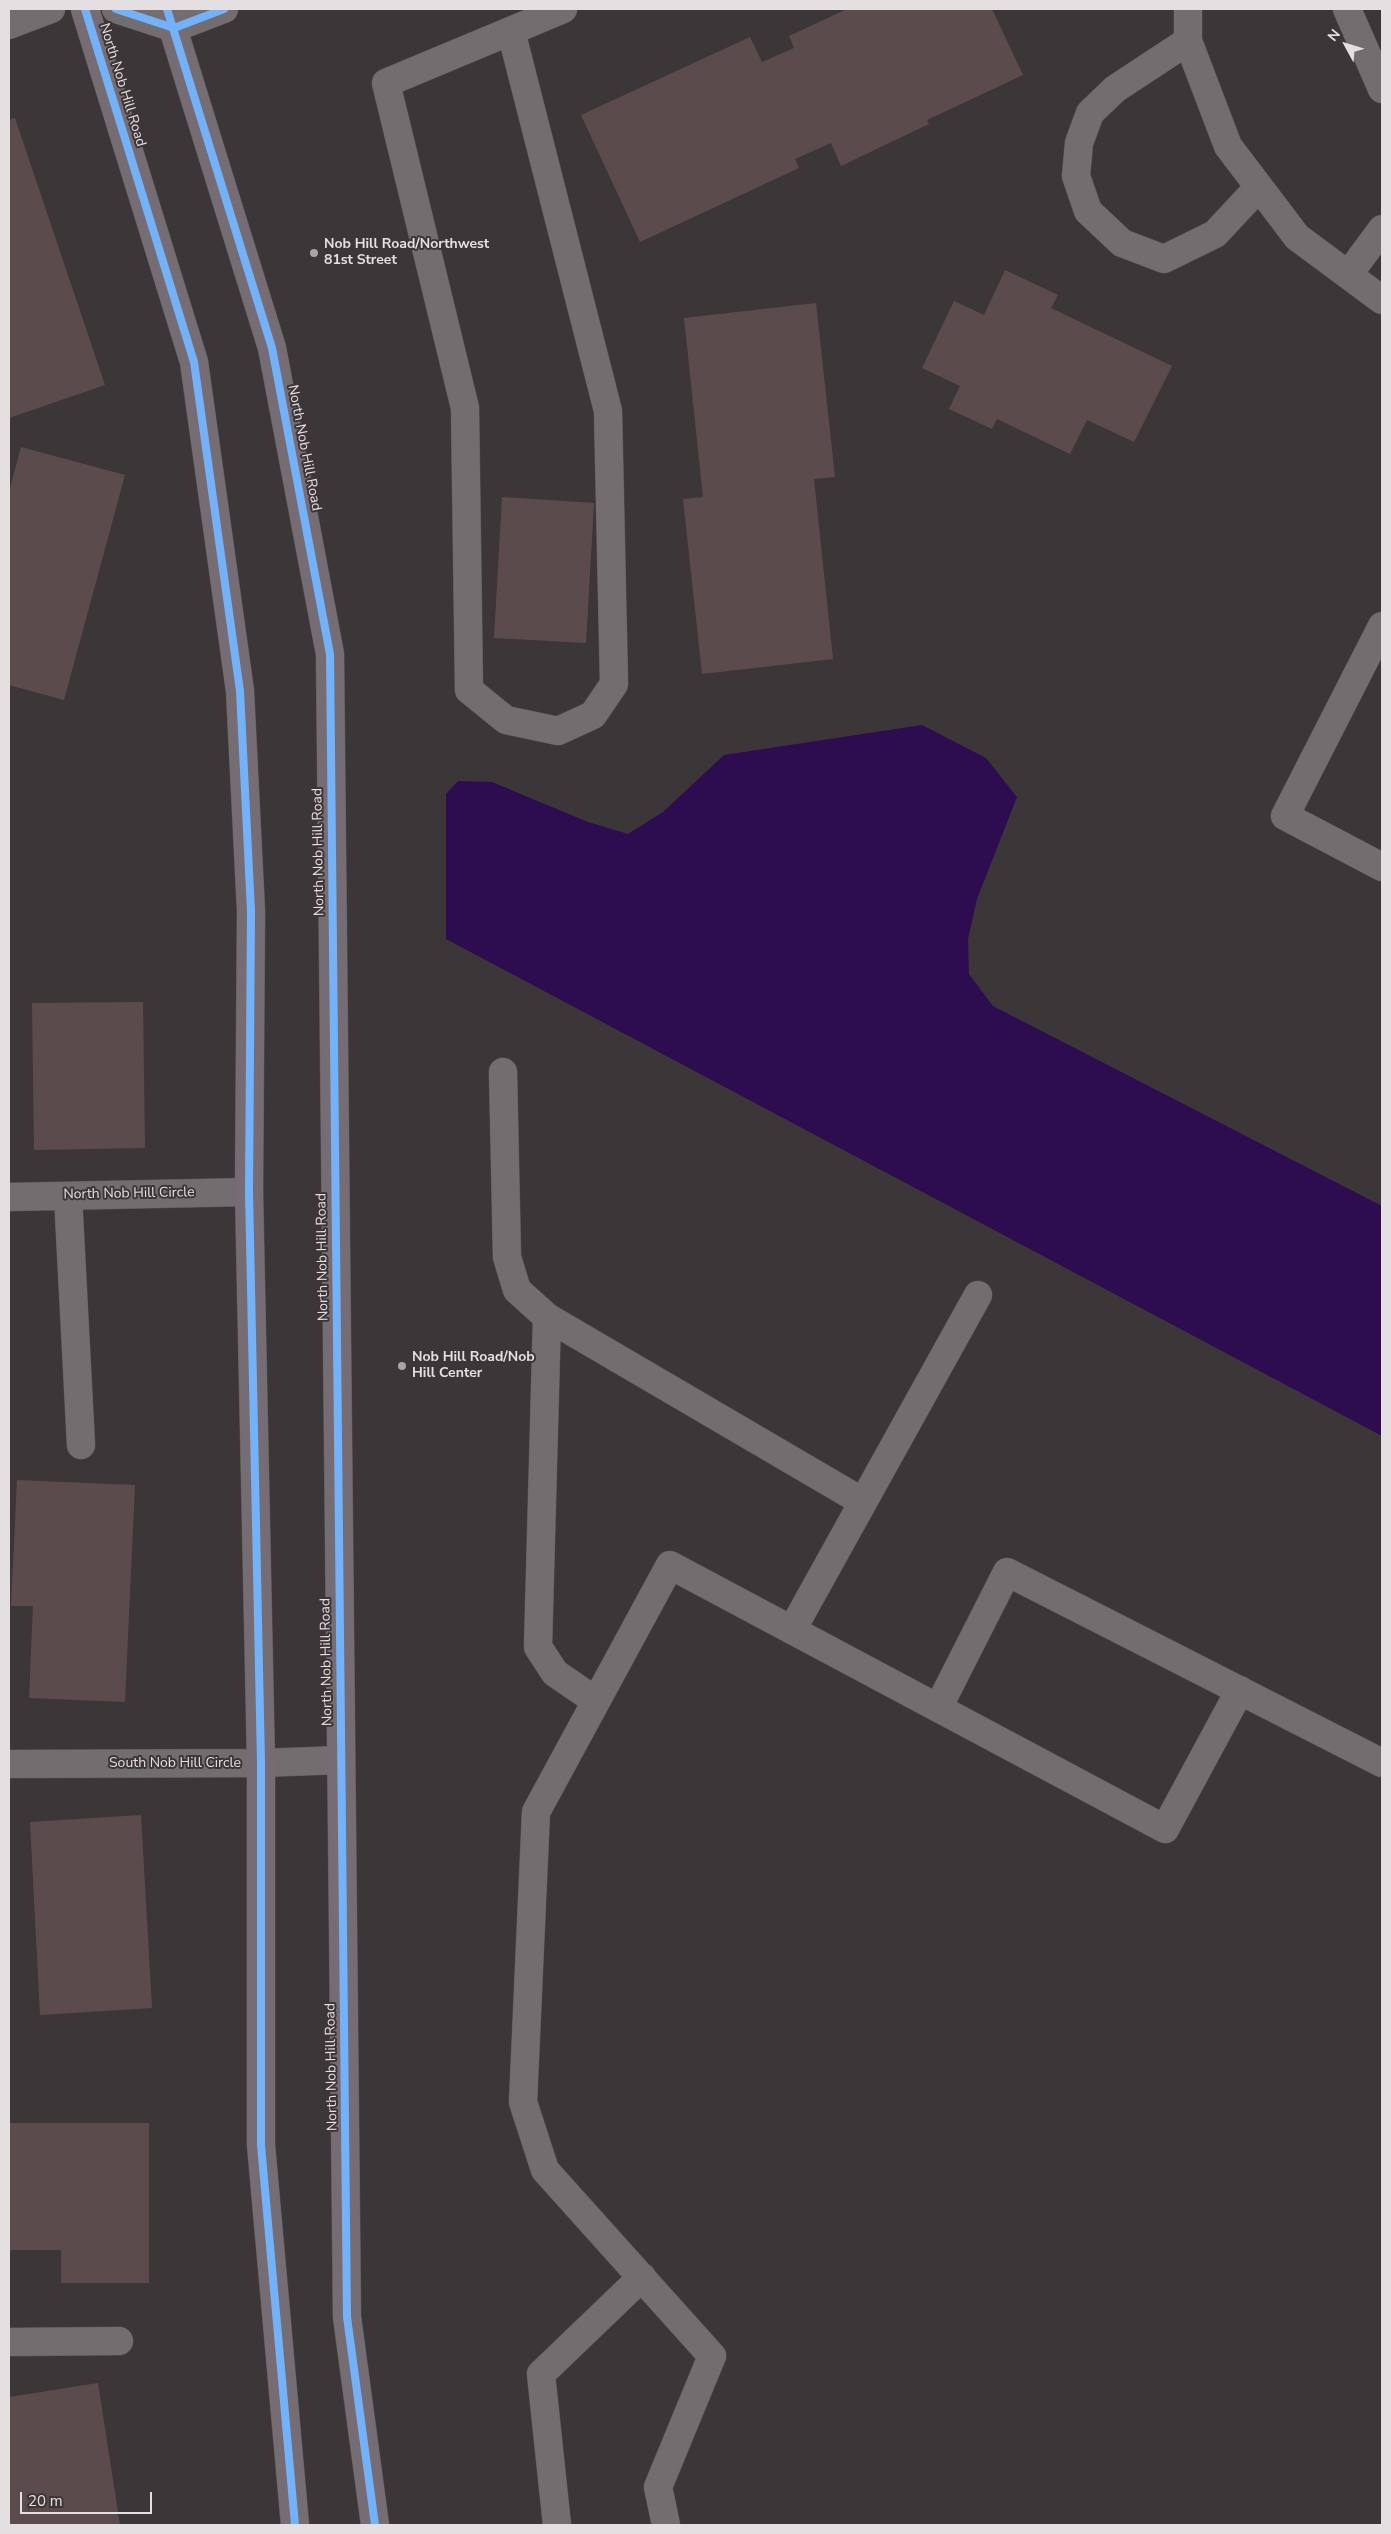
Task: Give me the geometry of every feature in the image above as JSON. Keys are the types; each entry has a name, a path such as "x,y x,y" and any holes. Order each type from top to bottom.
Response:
{"main road":[{"name":"North Nob Hill Road","path":"85,9 194,362 238,672 251,911 249,1192 261,1763 261,2145 295,2525"},
{"name":"North Nob Hill Road","path":"170,19 272,348 330,654 347,2317 375,2525"}],"street":[{"path":"9,25 51,9"},
{"path":"116,9 170,19 224,9"},
{"path":"510,31 608,411 614,684 593,715 558,731 506,720 469,690 465,408 386,83 510,31 563,9"},
{"path":"1188,9 1188,41 1228,146 1297,237 1382,300"},
{"path":"1347,9 1382,89"},
{"path":"1188,41 1115,89 1090,113 1079,143 1076,176 1088,211 1122,243 1164,259 1215,234 1259,187"},
{"path":"1348,275 1382,229"},
{"path":"1382,626 1285,816 1382,867"},
{"path":"503,1072 507,1257 517,1290 547,1317 863,1502"},
{"name":"North Nob Hill Circle","path":"9,1197 249,1192"},
{"path":"68,1196 81,1445"},
{"path":"792,1630 978,1295"},
{"path":"547,1317 538,1647 555,1673 596,1701"},
{"path":"666,2525 658,2487 712,2356 545,2170 523,2102 536,1812 670,1565 1165,1829 1240,1690"},
{"path":"938,1708 1008,1572 1382,1764"},
{"name":"South Nob Hill Circle","path":"9,1764 261,1763 341,1760"},
{"path":"557,2525 541,2374 642,2277"},
{"path":"9,2342 119,2341"}],"shaded area":[{"path":"922,725 986,758 1017,797 977,899 968,939 969,974 993,1006 1382,1206 1382,1436 446,939 446,794 458,781 492,782 588,822 628,834 663,812 724,755"}],"building":[{"path":"847,9 992,9 1023,75 927,120 929,124 841,166 831,143 795,159 799,168 640,242 581,115 750,37 762,62 794,48 789,36"},
{"path":"15,118 105,385 9,418 9,120"},
{"path":"1005,270 1058,295 1051,308 1172,366 1134,442 1087,420 1070,454 997,419 992,429 949,409 960,386 922,368 954,301 984,315"},
{"path":"816,303 835,477 814,479 833,659 702,674 683,499 703,497 684,318"},
{"path":"21,447 125,475 64,700 9,685 9,492"},
{"path":"502,497 594,503 586,643 494,638"},
{"path":"143,1002 145,1148 34,1150 32,1003"},
{"path":"17,1480 135,1485 125,1702 29,1698 33,1606 11,1606"},
{"path":"141,1815 152,2008 40,2015 30,1822"},
{"path":"9,2123 149,2123 149,2283 61,2283 61,2250 9,2250"},
{"path":"98,2383 120,2525 9,2525 9,2397"}],"cycle path":[{"path":"85,9 194,362 240,691 251,911 249,1192 261,1763 261,2145 295,2525"},
{"path":"116,9 174,28 224,9"},
{"path":"167,9 272,348 330,654 347,2317 375,2525"}],"place":[{"name":"Nob Hill Road/Northwest 81st Street","path":"314,253"},
{"name":"Nob Hill Road/Nob Hill Center","path":"402,1366"}]}
